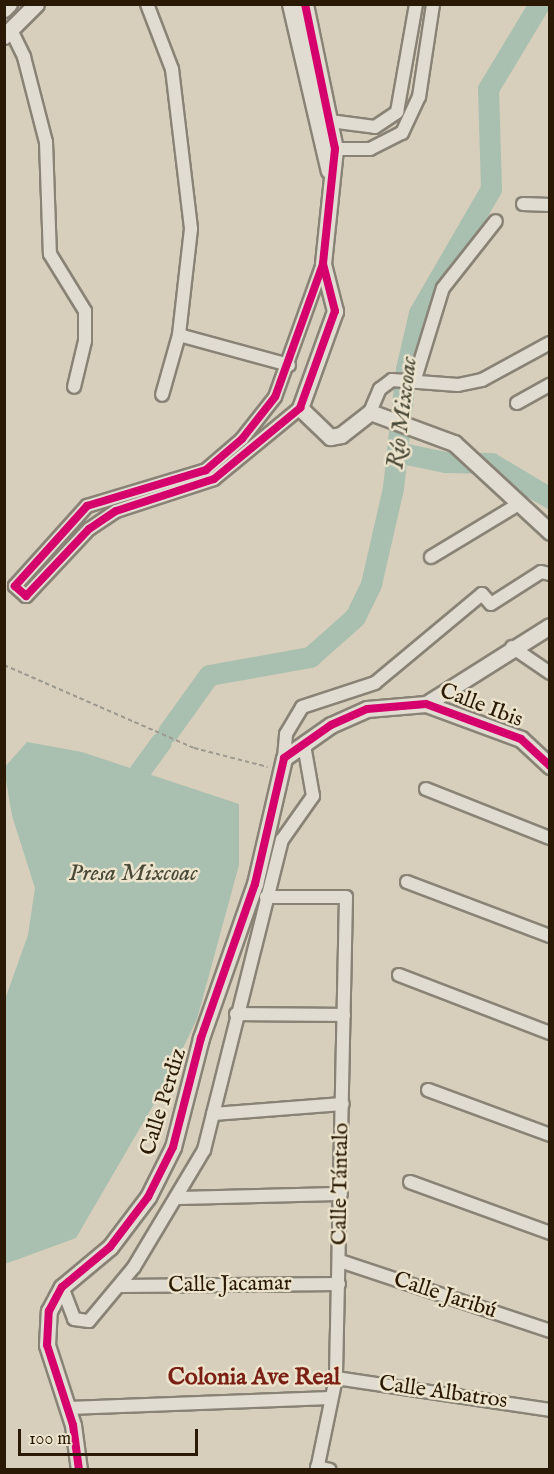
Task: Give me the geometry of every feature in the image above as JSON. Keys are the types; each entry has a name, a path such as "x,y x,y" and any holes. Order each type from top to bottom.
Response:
{"street":[{"path":"4,9 9,4"},
{"path":"36,4 8,33 24,57 46,142 50,254 85,311 85,341 74,387"},
{"path":"147,4 172,69 189,179 191,229 179,335 162,395"},
{"path":"290,4 316,119 329,149"},
{"path":"304,4 332,123 329,149 330,174 323,264 289,365 275,397 242,439 206,470 87,506 15,586 26,596 89,529 116,511 214,479 300,408 335,311 323,264"},
{"path":"316,119 332,123 375,127 397,112 416,4"},
{"path":"329,149 388,144 402,133 419,98 433,4"},
{"path":"523,204 549,205"},
{"path":"414,382 443,288 496,222"},
{"path":"179,335 289,365"},
{"path":"300,408 330,437 341,435 370,412 380,389 392,380 458,386 482,380 549,343"},
{"path":"517,403 549,385"},
{"path":"370,412 404,421 454,443 549,532"},
{"path":"431,557 513,499"},
{"path":"291,756 286,734 302,707 375,684 482,594 491,604 541,572 549,574"},
{"path":"426,704 512,647 549,626"},
{"path":"512,647 549,673"},
{"name":"Calle Ibis","path":"291,756 367,709 426,704 521,739 549,766"},
{"name":"Calle Perdiz","path":"62,1287 70,1312 81,1322 89,1321 121,1286 204,1150 236,1014 282,840 313,796 291,756"},
{"name":"Calle Perdiz","path":"79,1470 68,1408 47,1335 49,1311 62,1287 110,1247 148,1197 173,1147 201,1038 255,884 291,756"},
{"path":"426,789 549,838"},
{"path":"407,882 549,936"},
{"name":"Calle Tántalo","path":"266,897 346,897 336,1378 317,1468"},
{"path":"399,975 549,1033"},
{"path":"236,1014 344,1015"},
{"path":"428,1090 549,1135"},
{"path":"213,1114 343,1104"},
{"path":"410,1182 549,1233"},
{"path":"176,1198 341,1194"},
{"name":"Calle Jaribú","path":"340,1261 549,1331"},
{"name":"Calle Jacamar","path":"121,1286 339,1284"},
{"name":"Calle Albatros","path":"336,1378 549,1410"},
{"path":"68,1408 331,1398"},
{"path":"317,1468 330,1470"}],"path":[{"path":"4,665 194,748 291,756"}],"water":[{"name":"Presa Mixcoac","path":"27,742 82,752 239,804 239,865 197,1019 165,1085 76,1238 5,1264 5,999 28,935 35,888 12,816 4,768"}],"waterway":[{"name":"Río Mixcoac","path":"168,732 209,675 310,657 355,617 371,584 393,488 406,369 419,313 491,189 488,89 539,4"},
{"path":"397,452 445,462 491,463 550,498"},
{"name":"Río Mixcoac","path":"139,772 161,742"}],"cycle path":[{"path":"305,4 335,149 323,264 275,397 242,439 206,470 87,506 15,586 26,596 89,529 116,511 214,479 300,408 335,311 323,264"},
{"path":"79,1470 73,1425 47,1345 49,1311 62,1287 110,1247 148,1197 173,1147 201,1038 255,884 284,758 331,725 367,709 426,704 521,739 550,766"}],"district":[{"name":"Colonia Ave Real","path":"254,1378"}]}
